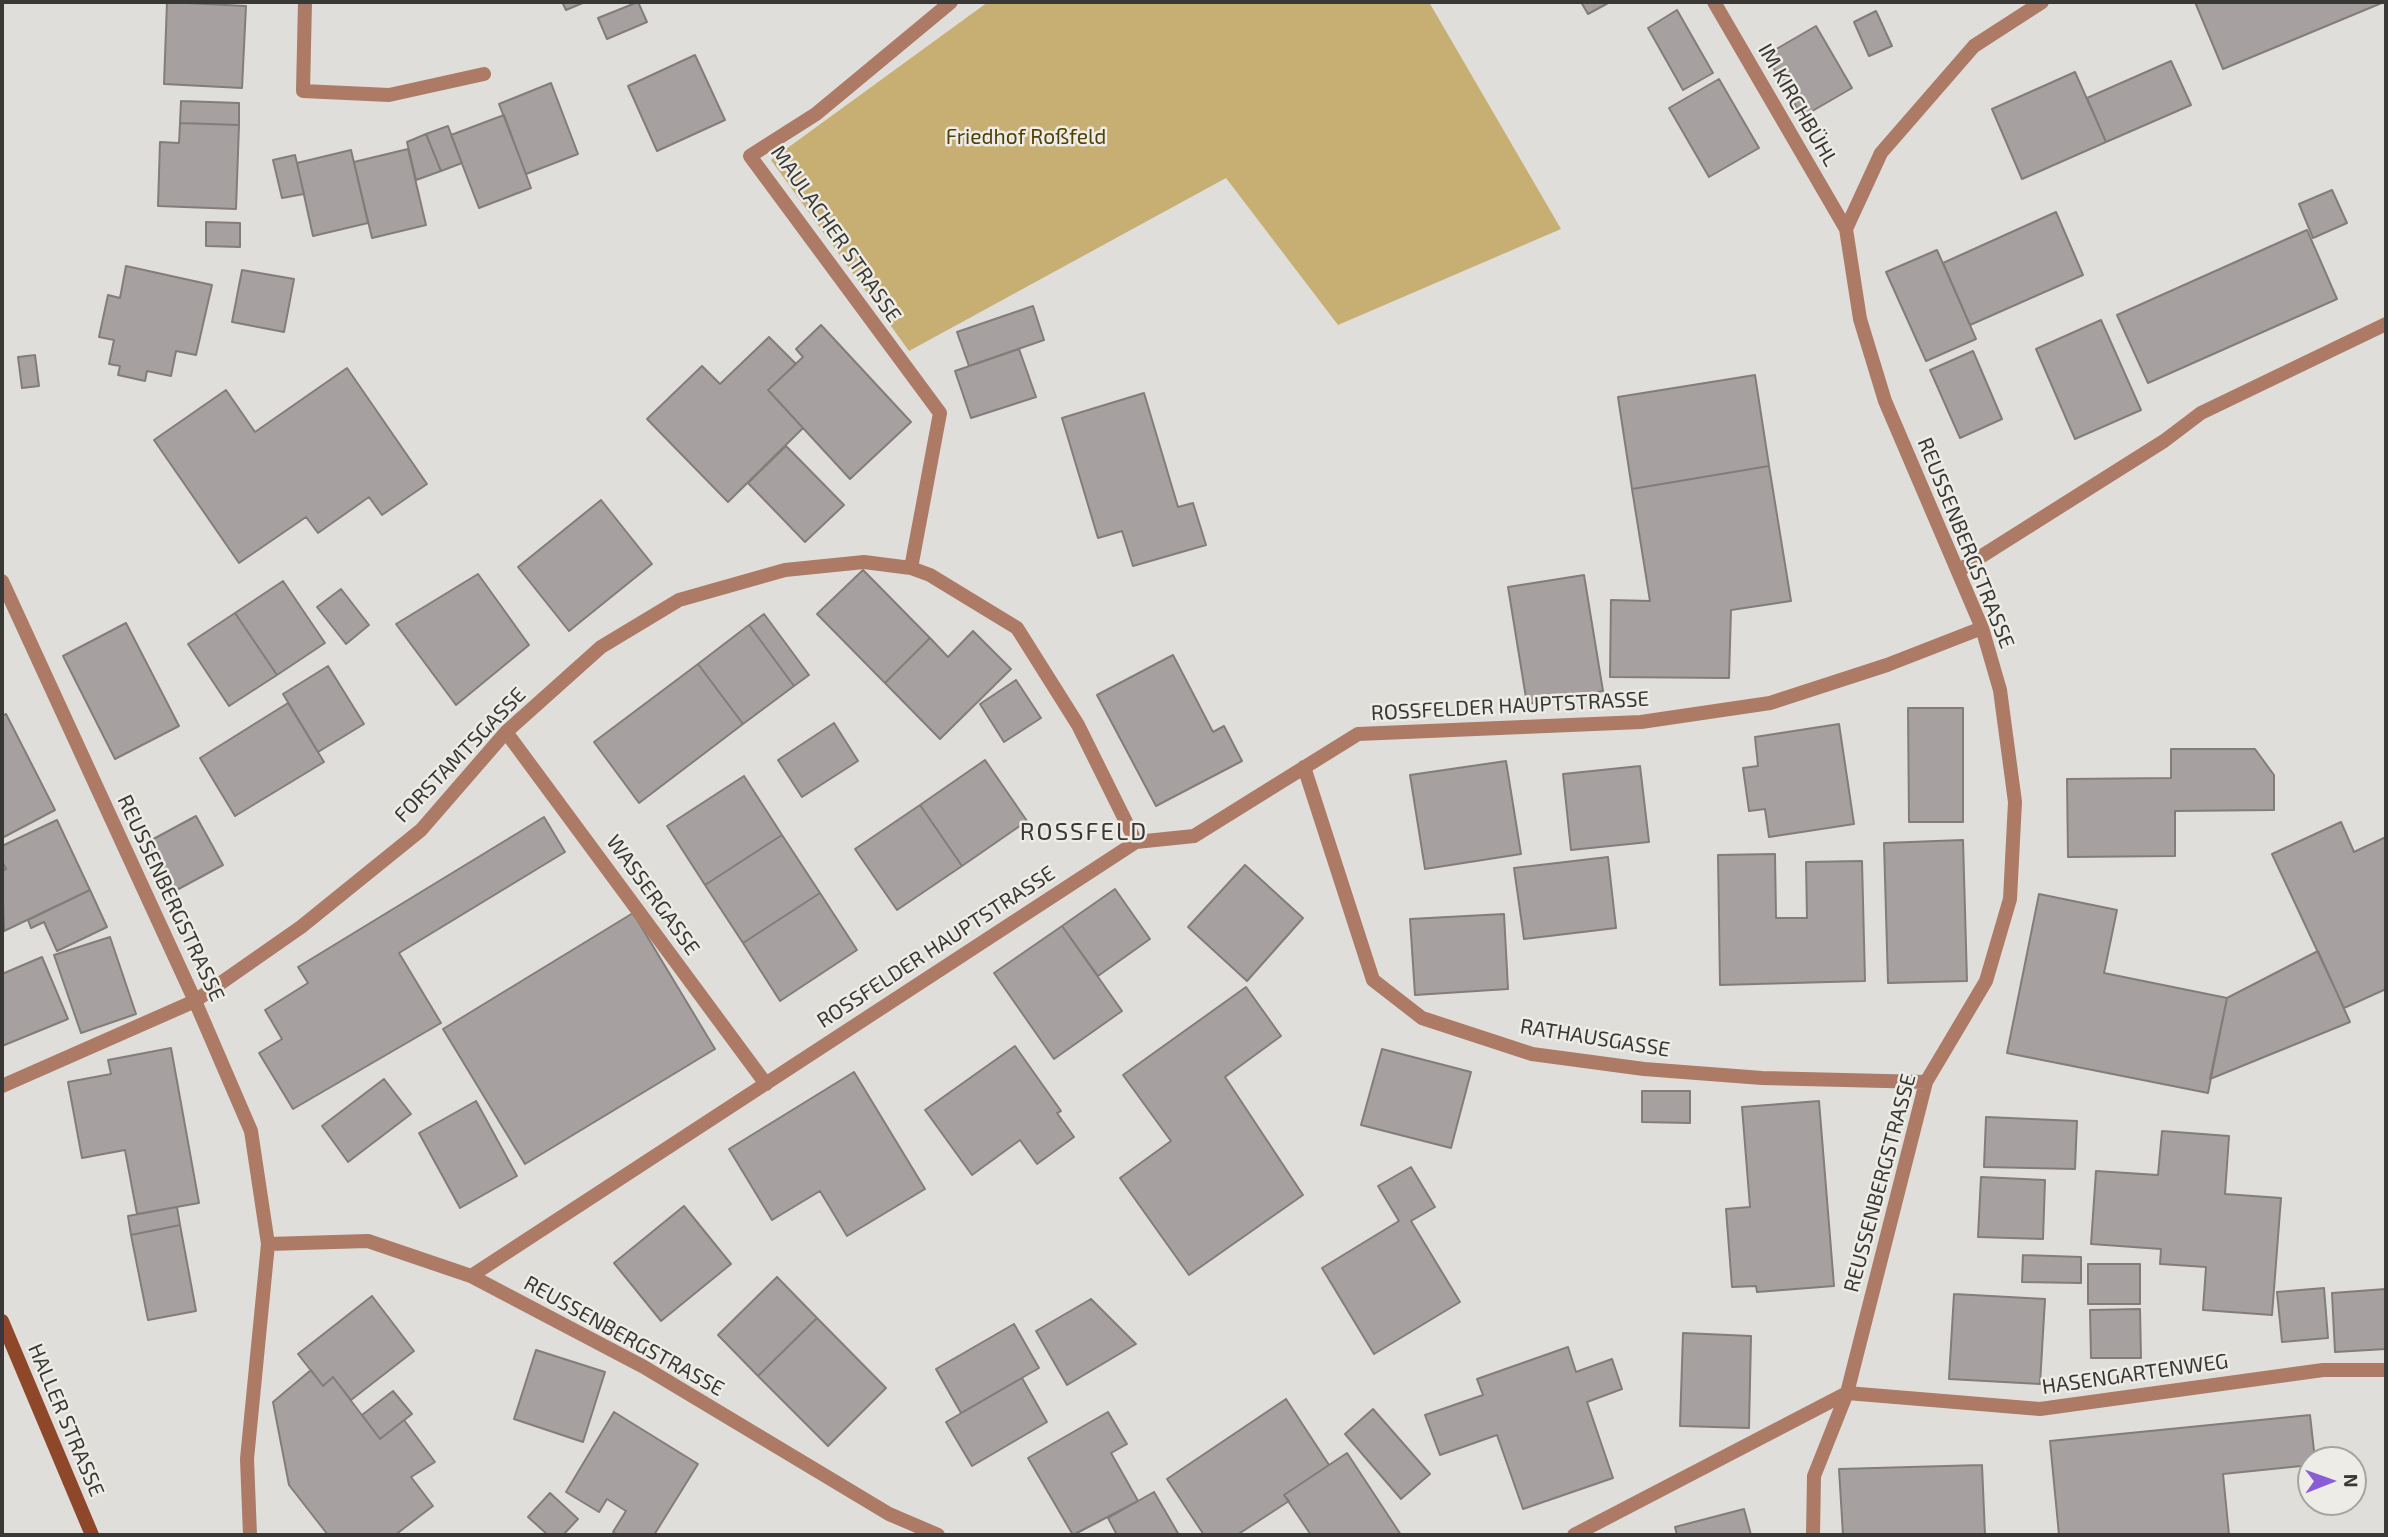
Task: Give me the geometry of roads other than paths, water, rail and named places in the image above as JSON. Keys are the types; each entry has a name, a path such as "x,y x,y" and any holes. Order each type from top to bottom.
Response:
{"main road":[{"name":"HALLER STRASSE","path":"2,1321 92,1535"}],"street":[{"path":"304,2 303,91 389,95 484,74"},
{"name":"MAULACHER STRASSE","path":"911,568 940,413 750,156 816,114 951,2"},
{"name":"IM KIRCHBÜHL","path":"1714,2 1846,229"},
{"path":"1846,229 1881,153 1974,46 2042,2"},
{"name":"REUSSENBERGSTRASSE","path":"1813,1535 1814,1476 1847,1393 1926,1082 1986,981 2010,899 2015,802 2000,690 1982,628 1885,401 1860,319 1846,229"},
{"path":"1958,571 2164,441 2201,412 2386,324"},
{"name":"FORSTAMTSGASSE","path":"2,1086 195,1001 301,927 421,830 506,732 601,647 679,600 785,570 864,562 911,568 930,575 1017,628 1078,725 1136,842"},
{"name":"REUSSENBERGSTRASSE","path":"2,581 195,1001 251,1131 268,1244 247,1459 250,1535"},
{"name":"ROSSFELDER HAUPTSTRASSE","path":"471,1276 1136,842 1194,836 1358,734 1641,722 1770,703 1888,665 1982,628"},
{"name":"WASSERGASSE","path":"506,732 766,1084"},
{"name":"RATHAUSGASSE","path":"1304,766 1373,980 1422,1018 1532,1054 1632,1067 1762,1078 1926,1082"},
{"name":"REUSSENBERGSTRASSE","path":"268,1244 368,1241 471,1276 643,1367 889,1514 939,1535"},
{"name":"HASENGARTENWEG","path":"1847,1393 2039,1409 2323,1370 2386,1370"},
{"path":"1574,1535 1847,1393"}],"district":[{"name":"ROSSFELD","path":"1084,832"}],"park label":[{"name":"Friedhof Roßfeld","path":"1026,137"}]}
